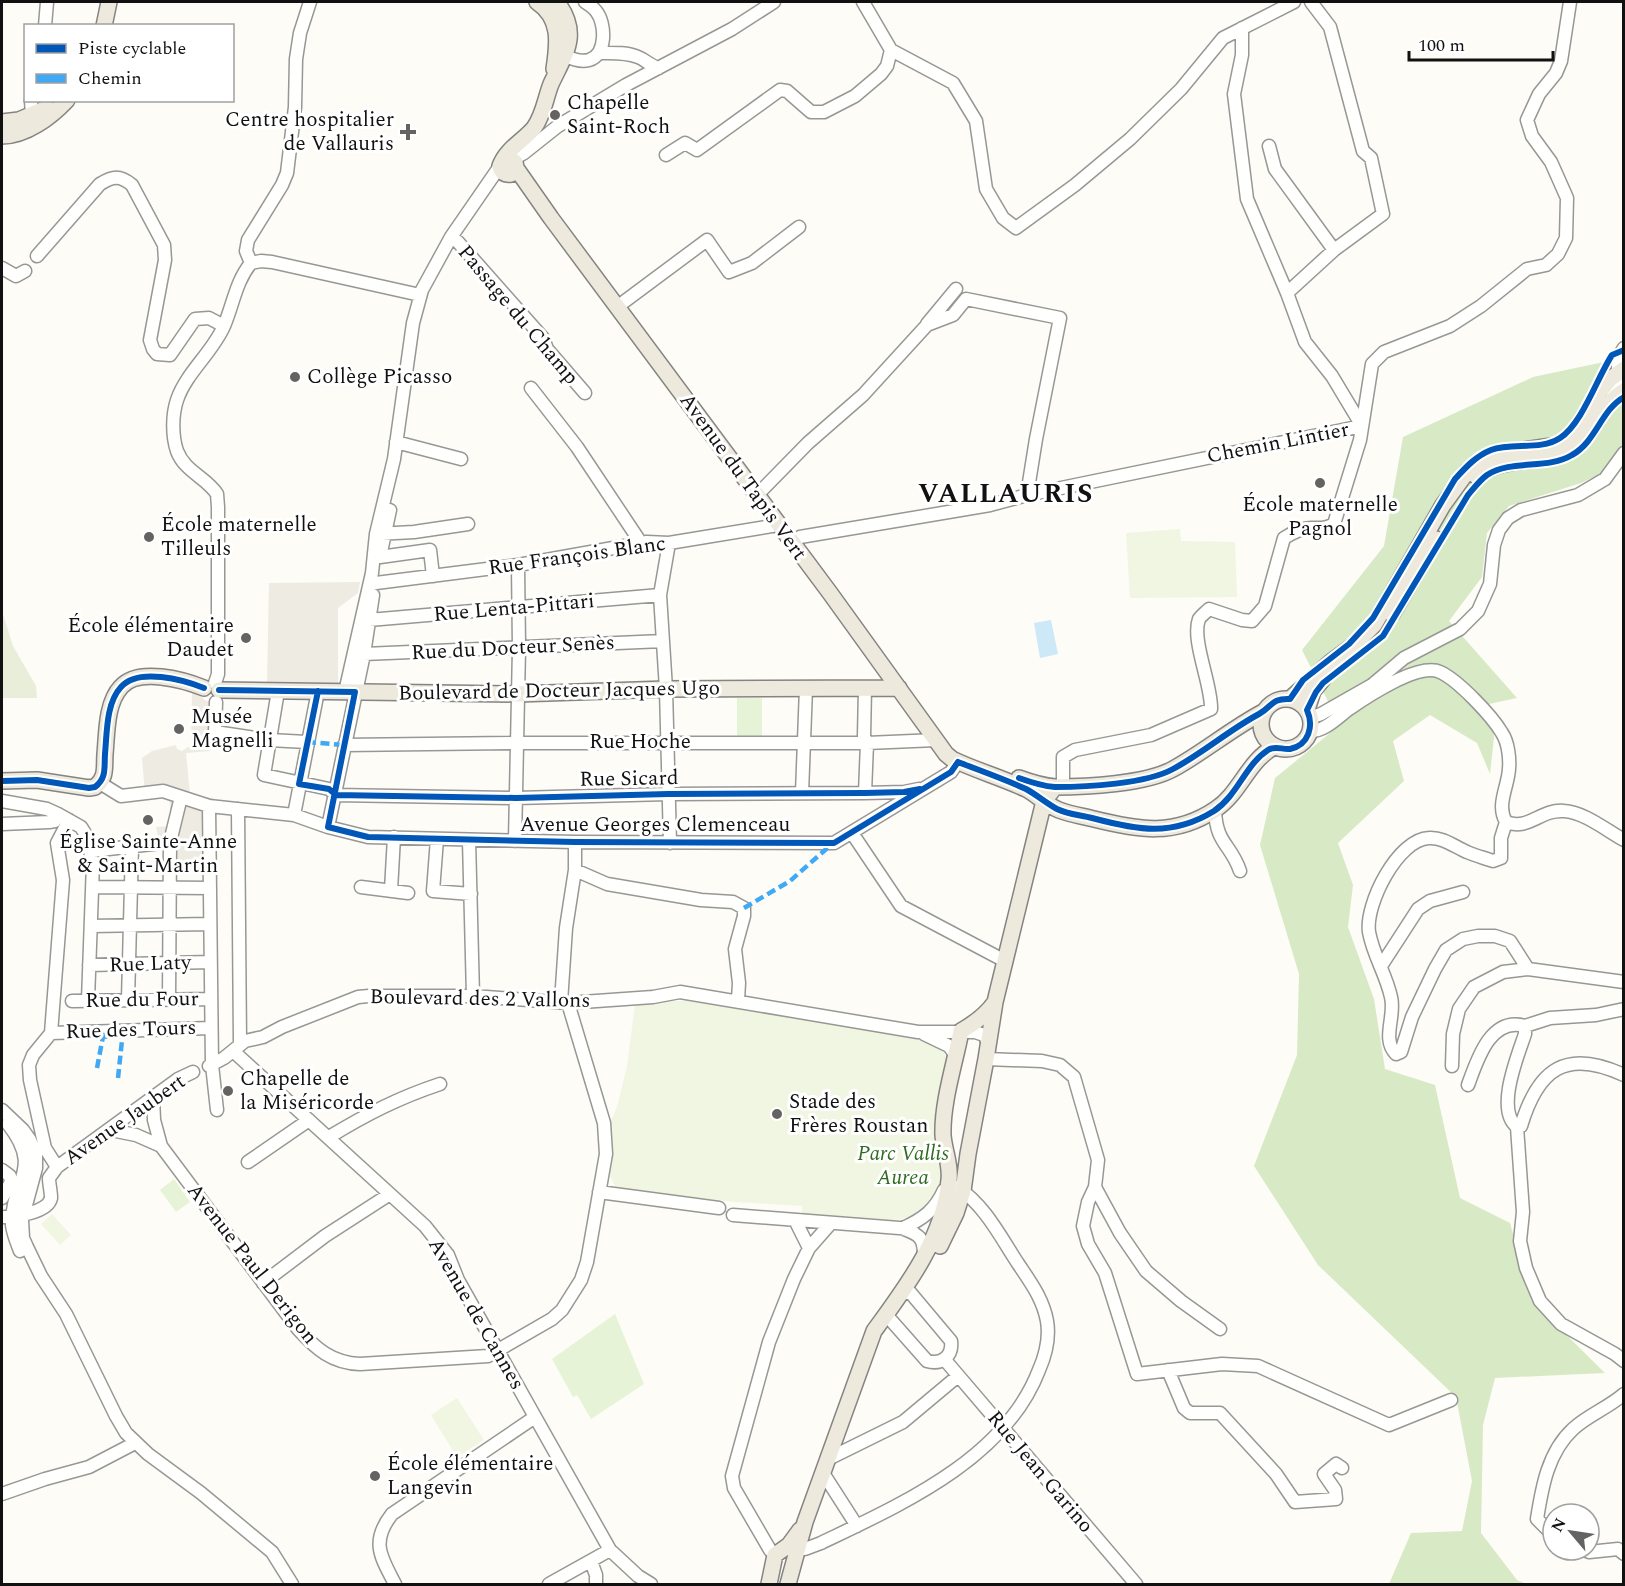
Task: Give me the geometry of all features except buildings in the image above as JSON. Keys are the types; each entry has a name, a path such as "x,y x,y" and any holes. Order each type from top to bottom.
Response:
{"main road":[{"path":"104,24 109,2"},
{"path":"510,166 508,152 526,136 542,114 550,86 557,46 551,6 563,9 569,27 566,56 550,86"},
{"path":"2,136 20,134 32,114 56,102"},
{"path":"2,122 32,114 56,111 66,102"},
{"name":"Avenue du Tapis Vert","path":"510,166 757,495 946,754 958,762"},
{"path":"1290,699 1374,625 1443,505 1467,472 1493,454 1559,445 1571,437 1601,390 1620,372"},
{"path":"1263,712 1261,732 1274,747 1281,749 1296,747 1302,743 1309,720 1313,691 1318,682 1371,642 1382,630 1463,491 1475,477 1487,468 1500,464 1561,456 1575,448 1617,395"},
{"name":"Boulevard de Docteur Jacques Ugo","path":"100,783 104,776 112,705 121,686 148,676 214,691 518,694 666,689 899,687"},
{"path":"958,762 994,768 1036,783 1059,786 1138,780 1159,776 1173,769 1263,712 1277,700 1290,699 1300,703 1309,720"},
{"path":"958,762 1029,791 1059,810 1147,830 1175,828 1194,822 1215,810 1235,791 1260,757 1274,747"},
{"path":"77,785 92,775 105,757"},
{"path":"2,781 37,780 89,788 100,783"},
{"path":"788,1584 805,1522 867,1350 904,1293 924,1256 919,1228 942,1215 957,1186 968,1154 995,1002 1044,801 1059,786"},
{"path":"904,1293 924,1272 949,1230 957,1186 943,1136 961,1031 988,1012 995,1002"},
{"path":"769,1584 776,1557 789,1545 805,1522"},
{"path":"776,1557 777,1569 783,1571 795,1558"}],"street":[{"path":"45,24 47,2"},
{"path":"251,263 246,251 248,240 287,173 295,106 296,59 300,33 310,2"},
{"path":"585,2 596,11 603,25 603,41 599,53"},
{"path":"328,827 336,795 350,692 361,650 375,576 380,534 400,443 424,284 451,237 474,205 524,153 558,126 626,85 732,29 774,2"},
{"path":"863,2 891,50 953,82 976,121 986,189 1003,218 1016,228 1076,184 1130,139 1181,89 1223,38 1294,2"},
{"path":"1287,293 1334,250 1383,214 1371,158 1363,151 1330,27 1311,2"},
{"name":"Chemin Lintier","path":"790,542 800,537 990,505 1027,495 1362,426 1372,364 1384,352 1450,326 1481,306 1527,269 1545,265 1558,254 1566,238 1567,198 1551,162 1532,136 1527,120 1539,94 1556,73 1561,61 1570,2"},
{"path":"1059,786 1063,757 1075,750 1151,735 1210,709 1211,698 1198,639 1199,619 1209,609 1242,620 1252,621 1258,616 1265,606 1284,538 1293,532 1301,532 1308,528 1325,529 1334,524 1360,440 1362,426 1332,376 1305,342 1247,199 1234,94 1242,54 1242,28"},
{"path":"603,41 622,53"},
{"path":"666,155 685,143 697,150 780,90 787,91 812,112 824,112 855,96 881,74 887,66 891,50"},
{"path":"566,56 577,60 589,60 599,53 622,53 636,56 652,67 659,68"},
{"path":"1269,146 1275,169 1334,250"},
{"path":"38,256 100,184 117,176 125,179 138,195 164,245 165,260 150,340 153,349 162,356 170,355 195,319 208,318 224,326"},
{"path":"617,307 707,240 729,272 752,263 799,227"},
{"name":"Passage du Champ","path":"451,237 458,242 543,338 547,349 585,393"},
{"path":"307,742 270,740 215,732 214,691 218,674 219,588 217,494 212,486 191,472 182,462 174,439 174,414 177,400 224,326 243,272 251,263 272,262 420,301"},
{"path":"2,268 15,276 25,271"},
{"path":"757,495 808,443 863,395 927,325 956,289"},
{"path":"927,325 953,315 966,299 1060,318 1035,439 1027,495"},
{"path":"1617,395 1623,348"},
{"path":"531,388 577,447 640,543"},
{"path":"400,443 461,459"},
{"path":"1623,453 1617,465 1605,479 1578,495 1521,510 1508,518 1499,530 1494,545 1490,584 1478,611 1460,629 1404,658 1372,685 1309,720 1322,729 1354,706 1413,673 1425,669 1436,670 1456,681 1503,734 1509,755 1509,769 1501,804 1502,817 1506,822 1516,826 1530,822 1547,812 1564,811 1578,814 1623,840"},
{"path":"380,534 414,532 468,524"},
{"name":"Rue François Blanc","path":"375,576 433,576 518,565 640,543 669,543 778,525"},
{"path":"669,543 660,596 666,689 670,843"},
{"path":"378,554 430,550 433,576"},
{"path":"515,841 519,648 518,565"},
{"name":"Rue Lenta-Pittari","path":"366,623 518,607 660,596"},
{"name":"Rue du Docteur Senès","path":"361,650 519,648 663,640"},
{"path":"802,793 802,742 806,688"},
{"path":"865,688 864,737 867,743 865,793"},
{"path":"270,740 278,691"},
{"path":"294,815 318,691"},
{"name":"Rue Sicard","path":"270,740 264,775 329,789 336,795 516,798 668,794 865,793 904,792 923,788"},
{"name":"Rue Hoche","path":"344,745 867,743 936,740"},
{"name":"Avenue Georges Clemenceau","path":"100,783 121,796 163,791 209,806 294,815 328,827 368,837 575,842 834,843 951,772 958,762"},
{"path":"169,1000 170,842 181,797"},
{"path":"2,801 46,809 81,827 86,836 91,851 93,887 88,1000"},
{"path":"209,806 212,1034 210,1066 218,1110"},
{"path":"237,1047 238,809"},
{"path":"1215,810 1219,836"},
{"path":"2,824 49,822 64,817"},
{"path":"57,1167 45,1148 30,1080 29,1065 33,1055 51,1033 63,880 57,843 64,817"},
{"path":"1194,822 1206,826 1219,836 1238,862 1240,871"},
{"path":"1506,822 1501,838 1501,858 1493,861 1443,840 1428,838 1410,844 1380,885 1371,906 1369,929 1373,950 1392,1000 1389,1038 1391,1049 1396,1054 1401,1052 1412,1017 1435,969 1446,950 1463,939 1496,936 1510,941 1528,969"},
{"path":"852,833 901,906 1005,961"},
{"path":"391,890 394,837"},
{"path":"437,839 434,891 471,894"},
{"path":"469,840 474,996"},
{"path":"91,851 170,842"},
{"path":"565,1002 566,928 575,870 575,842"},
{"path":"128,1000 132,847"},
{"path":"575,870 607,884 701,900 733,902 744,908 735,949 739,983 738,1000"},
{"path":"362,886 408,893"},
{"path":"93,887 210,888"},
{"path":"1381,966 1418,909 1430,901 1463,891"},
{"path":"91,926 210,924"},
{"name":"Rue Laty","path":"89,965 210,962"},
{"path":"1452,1066 1453,1034 1459,1008 1474,987 1503,972 1528,969 1623,982"},
{"name":"Boulevard des 2 Vallons","path":"210,1066 237,1047 358,997 474,996 565,1002 653,997 680,992 918,1032"},
{"name":"Rue du Four","path":"72,1001 211,999"},
{"name":"Avenue Paul Derigon","path":"153,1097 154,1119 161,1146 263,1283 309,1341 326,1355 340,1361 360,1364 488,1356 552,1319 562,1310 581,1280 586,1262 606,1154 604,1123 565,1002"},
{"path":"1468,1085 1485,1045 1497,1031 1511,1025 1525,1026 1550,1018 1596,1015 1623,1009"},
{"path":"1525,1026 1525,1034 1508,1089 1509,1108 1515,1126 1522,1212 1520,1241 1526,1268 1540,1301 1561,1324 1615,1354 1623,1361"},
{"path":"918,1032 975,1032 984,1035 987,1052 1060,1065 1074,1077 1098,1160 1095,1187 1088,1203 1083,1226 1088,1244 1105,1273 1137,1374 1222,1364 1258,1366 1389,1425 1451,1400"},
{"path":"918,1032 949,1046 956,1056"},
{"name":"Rue des Tours","path":"51,1033 212,1034"},
{"name":"Avenue de Cannes","path":"237,1047 309,1120 425,1226 448,1255 458,1280 497,1352 610,1550 638,1576 651,1584"},
{"path":"1515,1126 1521,1126 1535,1089 1557,1068 1575,1063 1592,1064 1623,1075"},
{"name":"Avenue Jaubert","path":"14,1215 36,1211 48,1204 51,1197 49,1178 57,1167 111,1130 178,1078 193,1072"},
{"path":"329,1137 403,1096 440,1084"},
{"path":"2,1110 23,1130 36,1154 36,1168 14,1215"},
{"path":"2,1115 17,1135 24,1156 25,1174 12,1228 20,1251 41,1276 66,1314 126,1433 135,1443 201,1493 272,1552 292,1584"},
{"path":"248,1162 309,1120"},
{"path":"111,1130 136,1135 161,1146"},
{"path":"946,1152 959,1156 968,1154"},
{"path":"2,1170 10,1176 11,1182 2,1198"},
{"path":"795,1558 805,1549 858,1526 942,1480 1004,1429 1031,1391 1048,1349 1047,1323 1040,1297 984,1211 957,1186 932,1210 919,1228 919,1236 924,1245 924,1256"},
{"path":"1095,1187 1120,1233 1146,1271 1181,1301 1220,1329"},
{"path":"599,1192 719,1208"},
{"path":"263,1283 326,1236 390,1194"},
{"path":"733,1215 919,1228 938,1243 924,1267 924,1272"},
{"path":"795,1220 809,1248"},
{"path":"776,1557 734,1488 732,1476 769,1342 809,1248 831,1223"},
{"path":"889,1315 927,1360 932,1362 945,1360 952,1348 951,1341 904,1293"},
{"name":"Rue Jean Garino","path":"945,1360 1004,1429 1122,1579 1136,1584"},
{"path":"1168,1370 1184,1408 1190,1413 1220,1413 1276,1474 1295,1502 1336,1499 1335,1490 1324,1474 1336,1464 1342,1468"},
{"path":"858,1526 826,1466 903,1422 958,1376"},
{"path":"1541,1523 1537,1519 1544,1479 1557,1449 1573,1429 1623,1394"},
{"path":"395,1584 381,1556 379,1544 383,1526 392,1514 535,1417"},
{"path":"2,1494 89,1467 135,1443"},
{"path":"549,1584 610,1550"},
{"path":"1601,1551 1618,1550 1623,1554"},
{"path":"591,1561 596,1575 596,1584"}],"green space":[{"path":"1623,358 1623,463 1581,483 1509,506 1487,533 1482,577 1449,621 1517,698 1489,704 1494,737 1490,774 1477,743 1430,715 1393,741 1404,781 1338,843 1353,885 1348,927 1374,999 1385,1069 1435,1085 1460,1198 1510,1223 1531,1300 1605,1373 1495,1378 1483,1425 1481,1533 1517,1580 1526,1584 1389,1584 1411,1533 1462,1531 1472,1481 1456,1397 1318,1265 1254,1166 1297,1055 1299,974 1260,845 1275,778 1340,725 1302,650 1384,546 1403,437 1533,377"},
{"path":"1180,529 1181,541 1235,542 1237,597 1130,598 1126,533"},
{"path":"2,611 13,646 36,686 37,698 2,698"},
{"path":"737,698 762,698 762,737 737,738"},
{"name":"Stade des Frères Roustan","path":"688,1001 764,1013 927,1041 936,1045 944,1054 949,1067 941,1188 925,1208 906,1218 886,1221 802,1214 802,1206 736,1202 618,1189 610,1176 611,1121 617,1107 627,1066 635,1005"},
{"path":"174,1179 190,1202 176,1212 160,1190"},
{"path":"52,1214 71,1235 60,1245 41,1224"},
{"path":"615,1314 644,1384 591,1419 577,1395 573,1397 552,1359"},
{"path":"457,1398 484,1440 457,1457 431,1415"}],"shaded area":[{"path":"360,582 358,593 338,608 338,683 267,684 269,583"},
{"path":"192,692 206,701 211,701 210,751 186,753 190,795 213,798 214,863 177,864 176,839 159,842 156,827 171,826 169,793 145,793 142,758 152,751 176,745 177,749 182,751 191,745"}],"water":[{"path":"1051,620 1058,654 1040,658 1034,623"}],"marked path":[{"path":"307,742 344,745"},
{"path":"744,908 790,881 833,843"},
{"path":"97,1068 104,1031"},
{"path":"118,1078 123,1031"}],"cycle path":[{"path":"1019,778 1055,787 1099,785 1148,778 1184,763 1275,701 1290,699 1303,680 1349,644 1373,618 1455,479 1463,470 1491,450 1544,444 1560,438 1582,412 1612,355 1624,350"},
{"path":"958,762 1026,789 1061,811 1124,826 1169,828 1184,825 1214,811 1229,797 1260,756 1271,749 1296,747 1306,739 1310,728 1307,710 1316,692 1323,683 1383,636 1468,495 1479,482 1487,475 1507,467 1552,462 1572,455 1587,442 1610,410 1624,397"},
{"path":"2,781 37,780 95,787 99,784 105,768 107,728 112,701 121,687 129,681 149,676 173,679 204,688"},
{"path":"219,690 355,692 328,827 368,837 575,842 834,843 951,772 958,762"},
{"path":"318,691 299,784 329,789 336,795 516,798 668,794 865,793 904,792 920,789"}],"place":[{"name":"Chapelle Saint-Roch","path":"555,115"},
{"name":"Centre hospitalier de Vallauris","path":"408,132"},
{"name":"Collège Picasso","path":"295,377"},
{"name":"École maternelle Pagnol","path":"1320,483"},
{"name":"École maternelle Tilleuls","path":"149,537"},
{"name":"École élémentaire Daudet","path":"246,638"},
{"name":"Musée Magnelli","path":"179,729"},
{"name":"Église Sainte-Anne & Saint-Martin","path":"148,820"},
{"name":"Chapelle de la Miséricorde","path":"228,1091"},
{"name":"Stade des Frères Roustan","path":"777,1114"},
{"name":"École élémentaire Langevin","path":"375,1476"}],"district":[{"name":"VALLAURIS","path":"1006,494"}],"park label":[{"name":"Parc Vallis Aurea","path":"903,1166"}]}
